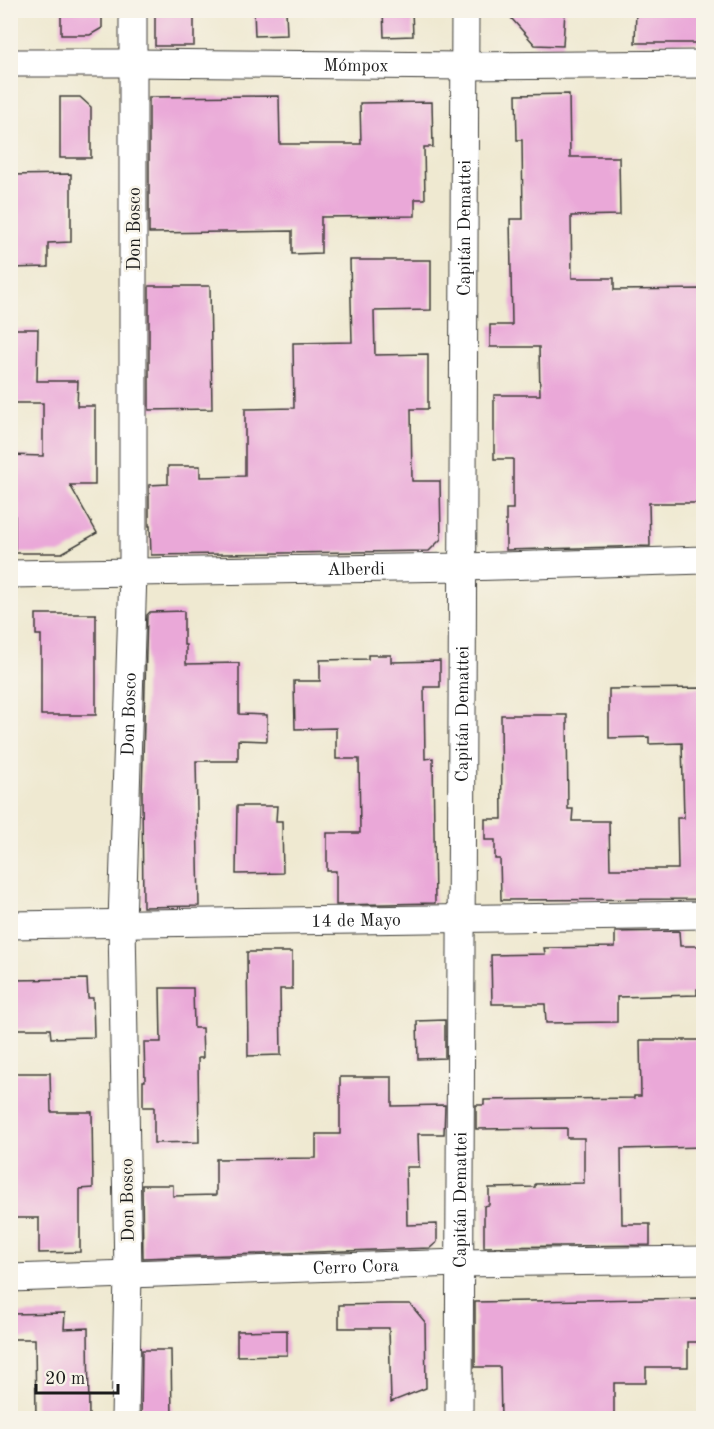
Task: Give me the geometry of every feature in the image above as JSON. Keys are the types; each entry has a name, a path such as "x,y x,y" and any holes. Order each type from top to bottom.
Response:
{"street":[{"name":"Don Bosco","path":"125,1419 128,1274 122,923 133,572 133,10"},
{"name":"Capitán Demattei","path":"459,1419 465,10"},
{"name":"Mómpox","path":"10,63 465,66 704,64"},
{"name":"Alberdi","path":"10,574 463,567 704,560"},
{"name":"14 de Mayo","path":"10,925 704,915"},
{"name":"Cerro Cora","path":"10,1278 460,1263 704,1260"}],"building":[{"path":"61,10 102,10 102,28 90,35 61,35"},
{"path":"155,10 194,10 194,46 155,46"},
{"path":"254,10 286,10 287,35 255,36"},
{"path":"383,10 412,10 413,36 384,37"},
{"path":"504,10 565,10 563,46 535,45"},
{"path":"636,10 704,11 704,43 635,43"},
{"path":"569,94 570,157 619,157 620,215 571,216 572,278 614,278 614,290 704,289 704,503 649,503 650,546 506,550 506,509 513,509 513,459 494,459 494,395 540,395 539,347 490,347 490,325 512,325 510,219 523,219 522,140 517,140 516,95"},
{"path":"279,96 280,144 361,144 360,103 432,102 433,147 424,147 425,199 415,199 415,216 321,217 321,253 292,254 292,231 149,233 149,97"},
{"path":"60,97 80,97 91,107 91,158 60,158"},
{"path":"71,174 71,242 48,243 48,267 10,268 10,175"},
{"path":"350,260 431,260 431,310 374,311 375,355 428,354 428,409 411,409 412,481 440,481 441,539 429,551 151,555 149,485 168,484 168,466 200,466 200,477 245,476 245,409 294,408 293,343 352,342"},
{"path":"149,286 210,286 212,409 149,410"},
{"path":"10,329 38,329 37,381 78,381 77,406 95,406 95,485 70,485 97,533 62,553 15,553 15,516 10,516 10,455 43,456 43,403 10,403"},
{"path":"184,611 186,664 239,663 239,714 267,715 267,741 238,740 238,761 196,761 199,906 143,907 142,794 147,615 150,612"},
{"path":"36,614 96,614 96,715 41,715 41,635 36,635"},
{"path":"368,655 391,655 391,662 440,661 440,687 424,687 425,759 433,758 435,903 336,905 336,871 327,871 327,833 360,833 359,759 336,759 336,728 295,729 294,681 320,681 320,660 368,659"},
{"path":"704,688 704,899 501,900 500,859 495,859 495,840 485,840 485,819 502,819 501,715 567,715 568,809 573,809 572,821 609,821 610,869 678,869 677,818 684,818 682,743 649,744 649,737 609,738 609,689"},
{"path":"237,806 277,806 276,821 282,821 283,873 236,874"},
{"path":"679,931 680,946 704,946 704,989 697,989 697,995 617,997 617,1022 546,1023 545,1004 492,1004 491,955 545,954 544,948 615,947 615,932"},
{"path":"247,952 292,952 292,989 280,989 281,1055 248,1056"},
{"path":"87,979 88,998 93,998 94,1037 51,1038 50,1029 10,1029 10,980"},
{"path":"160,988 193,988 194,1028 202,1028 203,1058 198,1058 199,1142 154,1143 154,1107 143,1107 144,1042 161,1042"},
{"path":"445,1020 445,1058 418,1059 417,1021"},
{"path":"640,1040 704,1040 704,1147 621,1149 622,1224 650,1224 650,1245 484,1247 484,1206 489,1205 489,1188 584,1183 584,1138 567,1138 567,1128 476,1129 476,1105 484,1105 484,1100 634,1098 634,1096 641,1096"},
{"path":"10,1073 50,1073 51,1112 92,1112 93,1188 80,1189 80,1252 39,1253 39,1218 10,1218"},
{"path":"340,1077 392,1077 392,1106 445,1105 444,1134 418,1134 419,1167 406,1167 407,1225 437,1224 437,1242 430,1248 143,1258 142,1185 173,1185 173,1196 216,1195 216,1159 316,1158 316,1134 340,1134"},
{"path":"704,1298 704,1342 688,1342 688,1367 646,1367 646,1383 614,1383 614,1419 501,1419 500,1367 475,1367 475,1302"},
{"path":"410,1304 425,1322 426,1388 391,1402 389,1328 339,1328 339,1305"},
{"path":"65,1313 64,1329 88,1328 89,1419 36,1419 35,1339 10,1339 10,1314"},
{"path":"287,1330 287,1355 237,1356 237,1331"},
{"path":"142,1350 171,1350 172,1419 141,1419"}]}
